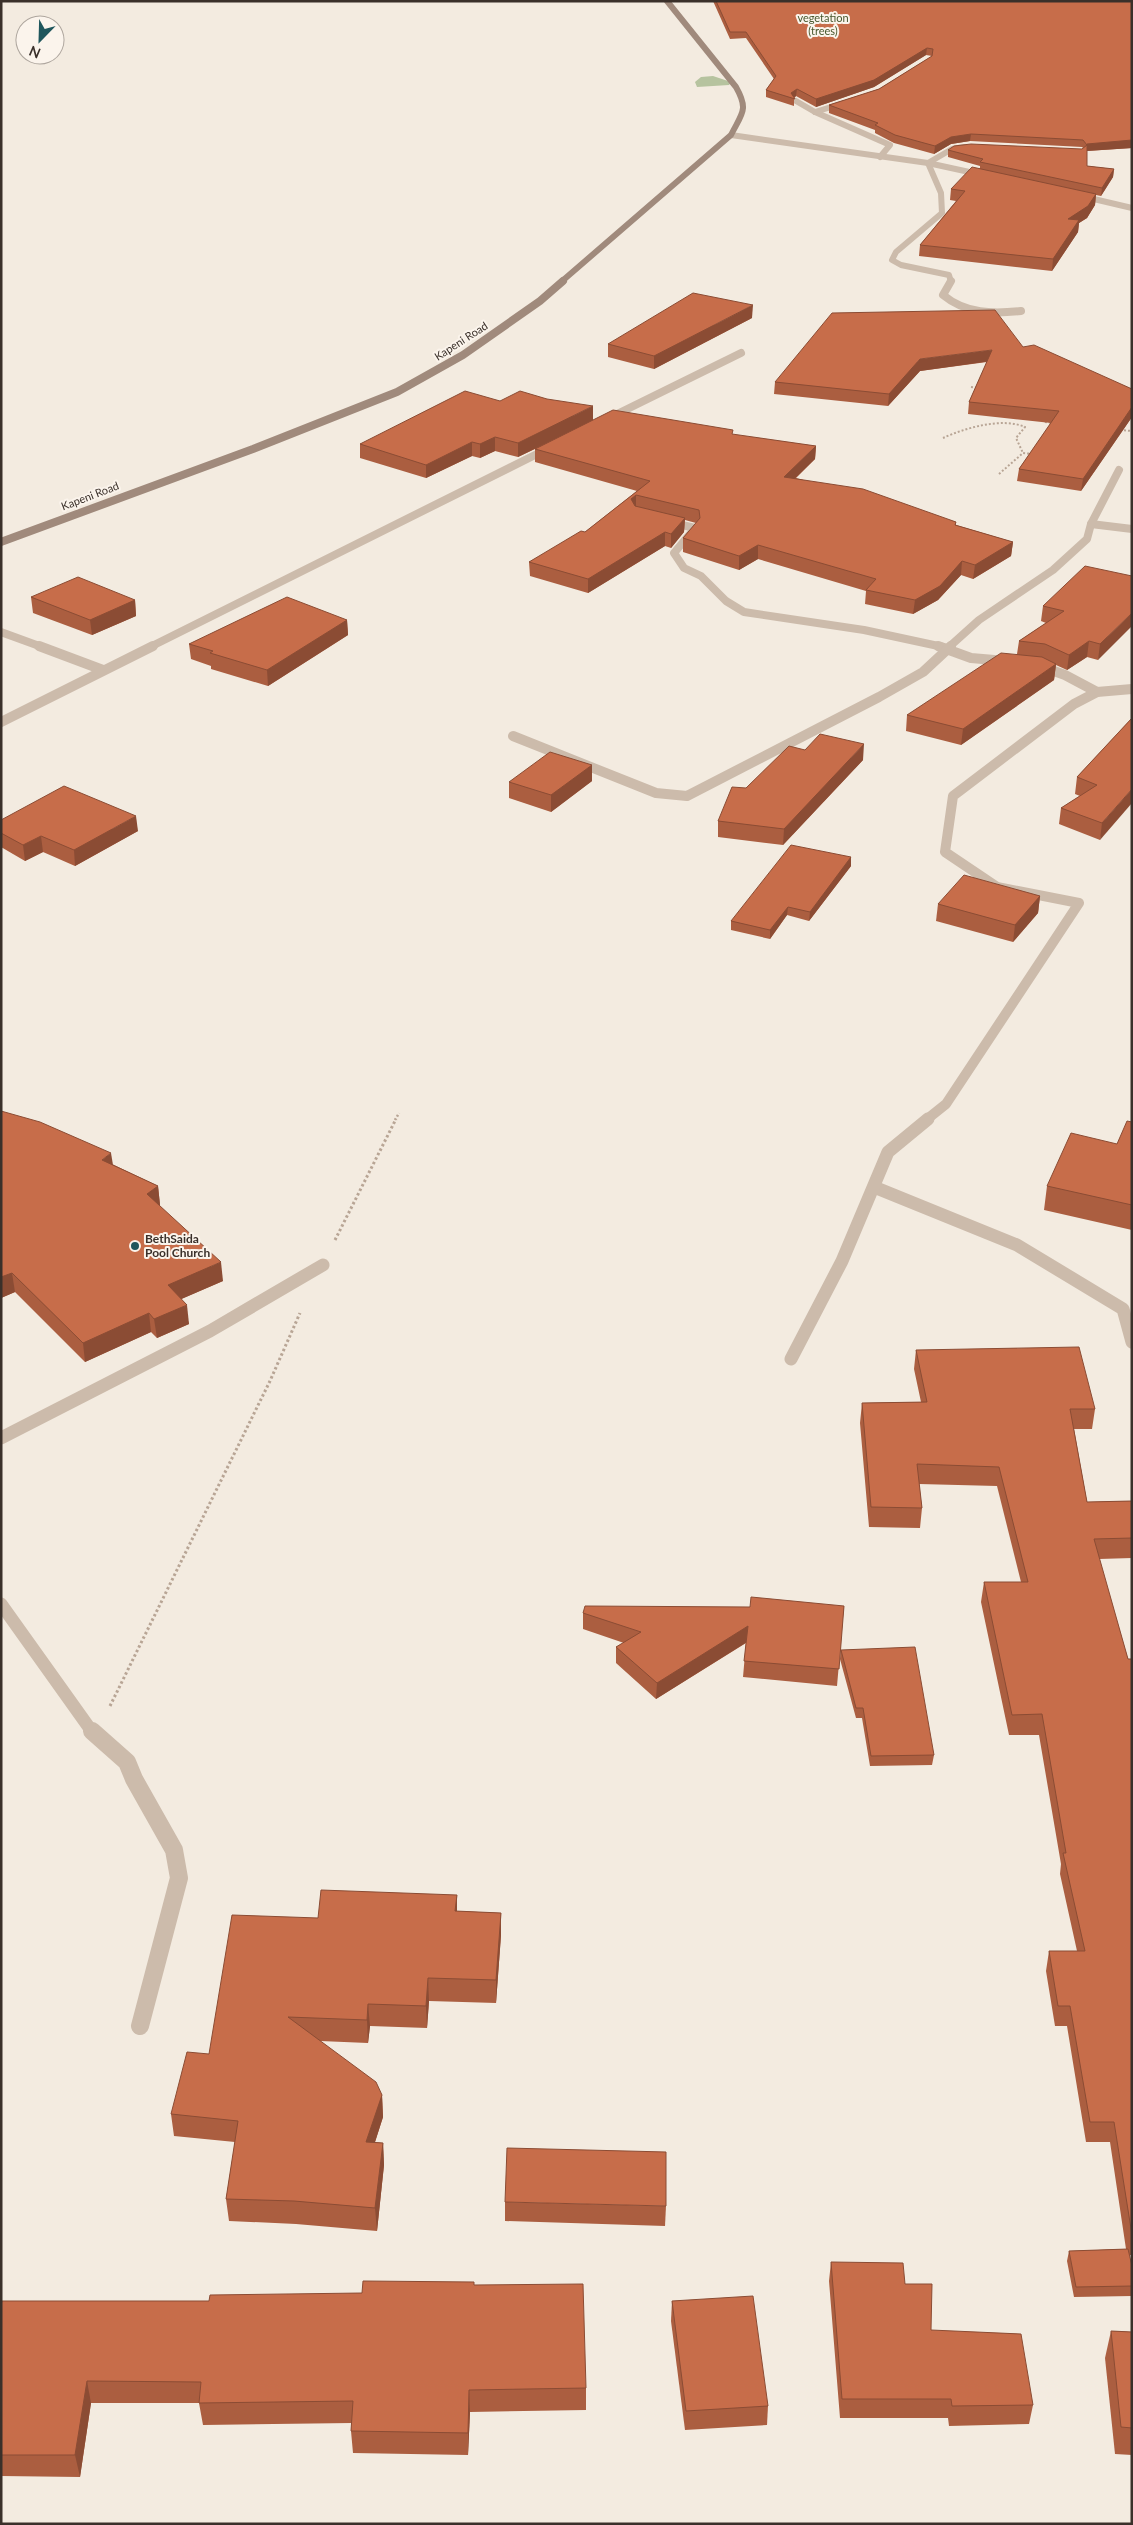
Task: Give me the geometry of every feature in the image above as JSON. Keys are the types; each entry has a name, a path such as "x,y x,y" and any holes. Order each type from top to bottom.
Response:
{"main road":[{"name":"Kapeni Road","path":"1,542 253,449 397,392 463,355 540,300 731,135 743,110 744,101 705,47 667,1"}],"street":[{"path":"815,112 854,100"},
{"path":"796,101 815,112 890,145 880,157"},
{"path":"731,135 928,164 992,177"},
{"path":"928,164 952,149 970,146"},
{"path":"928,164 937,178 943,205 942,213 896,252 892,260 901,265 949,275 951,282 943,295 950,302 965,308 990,313 1021,312"},
{"path":"1073,195 1132,208"},
{"path":"601,422 741,353"},
{"path":"1,722 557,444"},
{"path":"513,736 656,793 687,796 880,697 923,672 946,648 979,620 1053,570 1087,539 1091,524 1119,470"},
{"path":"656,519 695,528 674,553 678,564 684,569 698,574 719,596 737,610 752,615 864,630 946,648 971,658 1016,662"},
{"path":"1091,524 1132,529"},
{"path":"1,632 103,670"},
{"path":"1034,665 1065,675 1097,692"},
{"path":"791,1358 842,1261 888,1152 946,1104 1079,904 997,887 945,852 953,796 1074,704 1097,692 1132,689"},
{"path":"874,1187 1025,1250 1122,1309 1132,1342"},
{"path":"1,1438 210,1331 323,1264"},
{"path":"1,1604 95,1735 128,1762 134,1779 174,1850 179,1878 140,2026"}],"path":[{"path":"970,387 979,388"},
{"path":"1040,414 1044,422 1054,423"},
{"path":"943,438 968,427 1016,424 1025,427 1016,438 1023,453"},
{"path":"1112,429 1132,431"},
{"path":"999,474 1023,453 1033,454"},
{"path":"95,1735 270,1381 323,1264 399,1113"}],"green space":[{"path":"713,76 731,82 729,85 697,87 695,82 701,77"}],"building":[{"path":"716,1 1132,1 1132,140 1087,145 1083,140 971,134 951,137 935,146 895,135 875,125 878,123 829,105 879,89 932,56 933,49 927,48 874,80 816,99 797,89 791,93 795,99 766,90 776,76 746,32 730,32"},
{"path":"971,144 1082,149 1087,145 1087,166 1114,169 1102,188 980,162 983,159 948,150 954,146"},
{"path":"972,167 1096,194 1088,206 1068,219 1079,220 1053,259 920,245 965,191 951,189"},
{"path":"693,293 753,305 654,356 608,344"},
{"path":"995,310 1023,347 1034,345 1132,389 1132,407 1083,479 1019,469 1059,411 969,402 992,350 920,359 889,394 775,382 832,313"},
{"path":"465,391 500,401 520,391 547,399 593,406 518,443 495,437 480,444 472,442 426,465 360,444"},
{"path":"613,410 733,430 732,434 816,446 784,477 863,489 956,522 955,525 1013,542 975,565 962,561 940,586 915,600 866,590 876,579 758,545 739,556 683,538 700,518 699,510 636,495 631,499 635,506 685,518 671,534 665,532 588,579 529,562 581,531 585,532 650,481 535,449"},
{"path":"1085,566 1132,576 1132,613 1100,644 1089,641 1069,655 1045,644 1019,641 1064,611 1043,606"},
{"path":"78,577 135,600 90,620 31,597"},
{"path":"287,597 347,620 267,670 210,653 213,651 189,644"},
{"path":"1001,653 1042,657 1056,664 963,729 907,715"},
{"path":"1132,718 1132,789 1102,823 1061,808 1097,785 1077,777"},
{"path":"820,734 864,744 784,829 718,821 732,787 746,788 789,746 805,750"},
{"path":"550,752 592,765 551,795 509,782"},
{"path":"64,786 136,816 74,850 41,836 23,845 1,833 1,820"},
{"path":"791,845 851,857 810,912 788,907 770,930 731,921"},
{"path":"964,875 1040,896 1015,925 938,904"},
{"path":"1,1111 40,1122 111,1153 102,1160 158,1186 147,1194 221,1262 168,1285 187,1305 154,1319 149,1313 83,1343 12,1273 1,1277"},
{"path":"1127,1121 1132,1122 1132,1205 1047,1186 1071,1133 1117,1144"},
{"path":"1079,1347 1095,1409 1070,1409 1087,1502 1132,1501 1132,1538 1094,1539 1128,1659 1132,1659 1132,2235 1114,2122 1090,2122 1070,2006 1058,2006 1049,1951 1085,1951 1063,1853 1066,1853 1042,1714 1012,1715 984,1582 1028,1582 999,1467 917,1464 922,1508 871,1507 862,1403 927,1402 916,1350"},
{"path":"751,1597 844,1606 839,1669 744,1661 748,1626 657,1683 616,1647 641,1632 583,1613 585,1606 750,1607"},
{"path":"915,1647 934,1755 871,1756 863,1708 856,1708 841,1650"},
{"path":"321,1890 457,1895 455,1911 501,1913 496,1980 428,1978 426,2006 368,2004 367,2020 288,2017 376,2082 382,2095 366,2142 383,2143 375,2208 294,2201 226,2199 238,2121 171,2114 187,2052 209,2054 232,1915 318,1918"},
{"path":"507,2148 666,2152 666,2206 505,2202"},
{"path":"1128,2249 1132,2266 1132,2286 1076,2287 1069,2251"},
{"path":"831,2262 903,2263 905,2284 932,2284 931,2330 1021,2334 1033,2405 952,2406 951,2399 842,2399"},
{"path":"363,2281 474,2282 474,2285 583,2284 586,2388 469,2390 468,2433 351,2431 353,2401 199,2403 201,2382 87,2381 75,2455 1,2455 2,2301 209,2301 210,2295 362,2293"},
{"path":"753,2296 768,2406 686,2411 672,2301"},
{"path":"1111,2331 1132,2332 1132,2428 1121,2427"}],"place":[{"name":"BethSaida Pool Church","path":"135,1246"}],"park label":[{"name":"vegetation (trees)","path":"823,24"}]}
